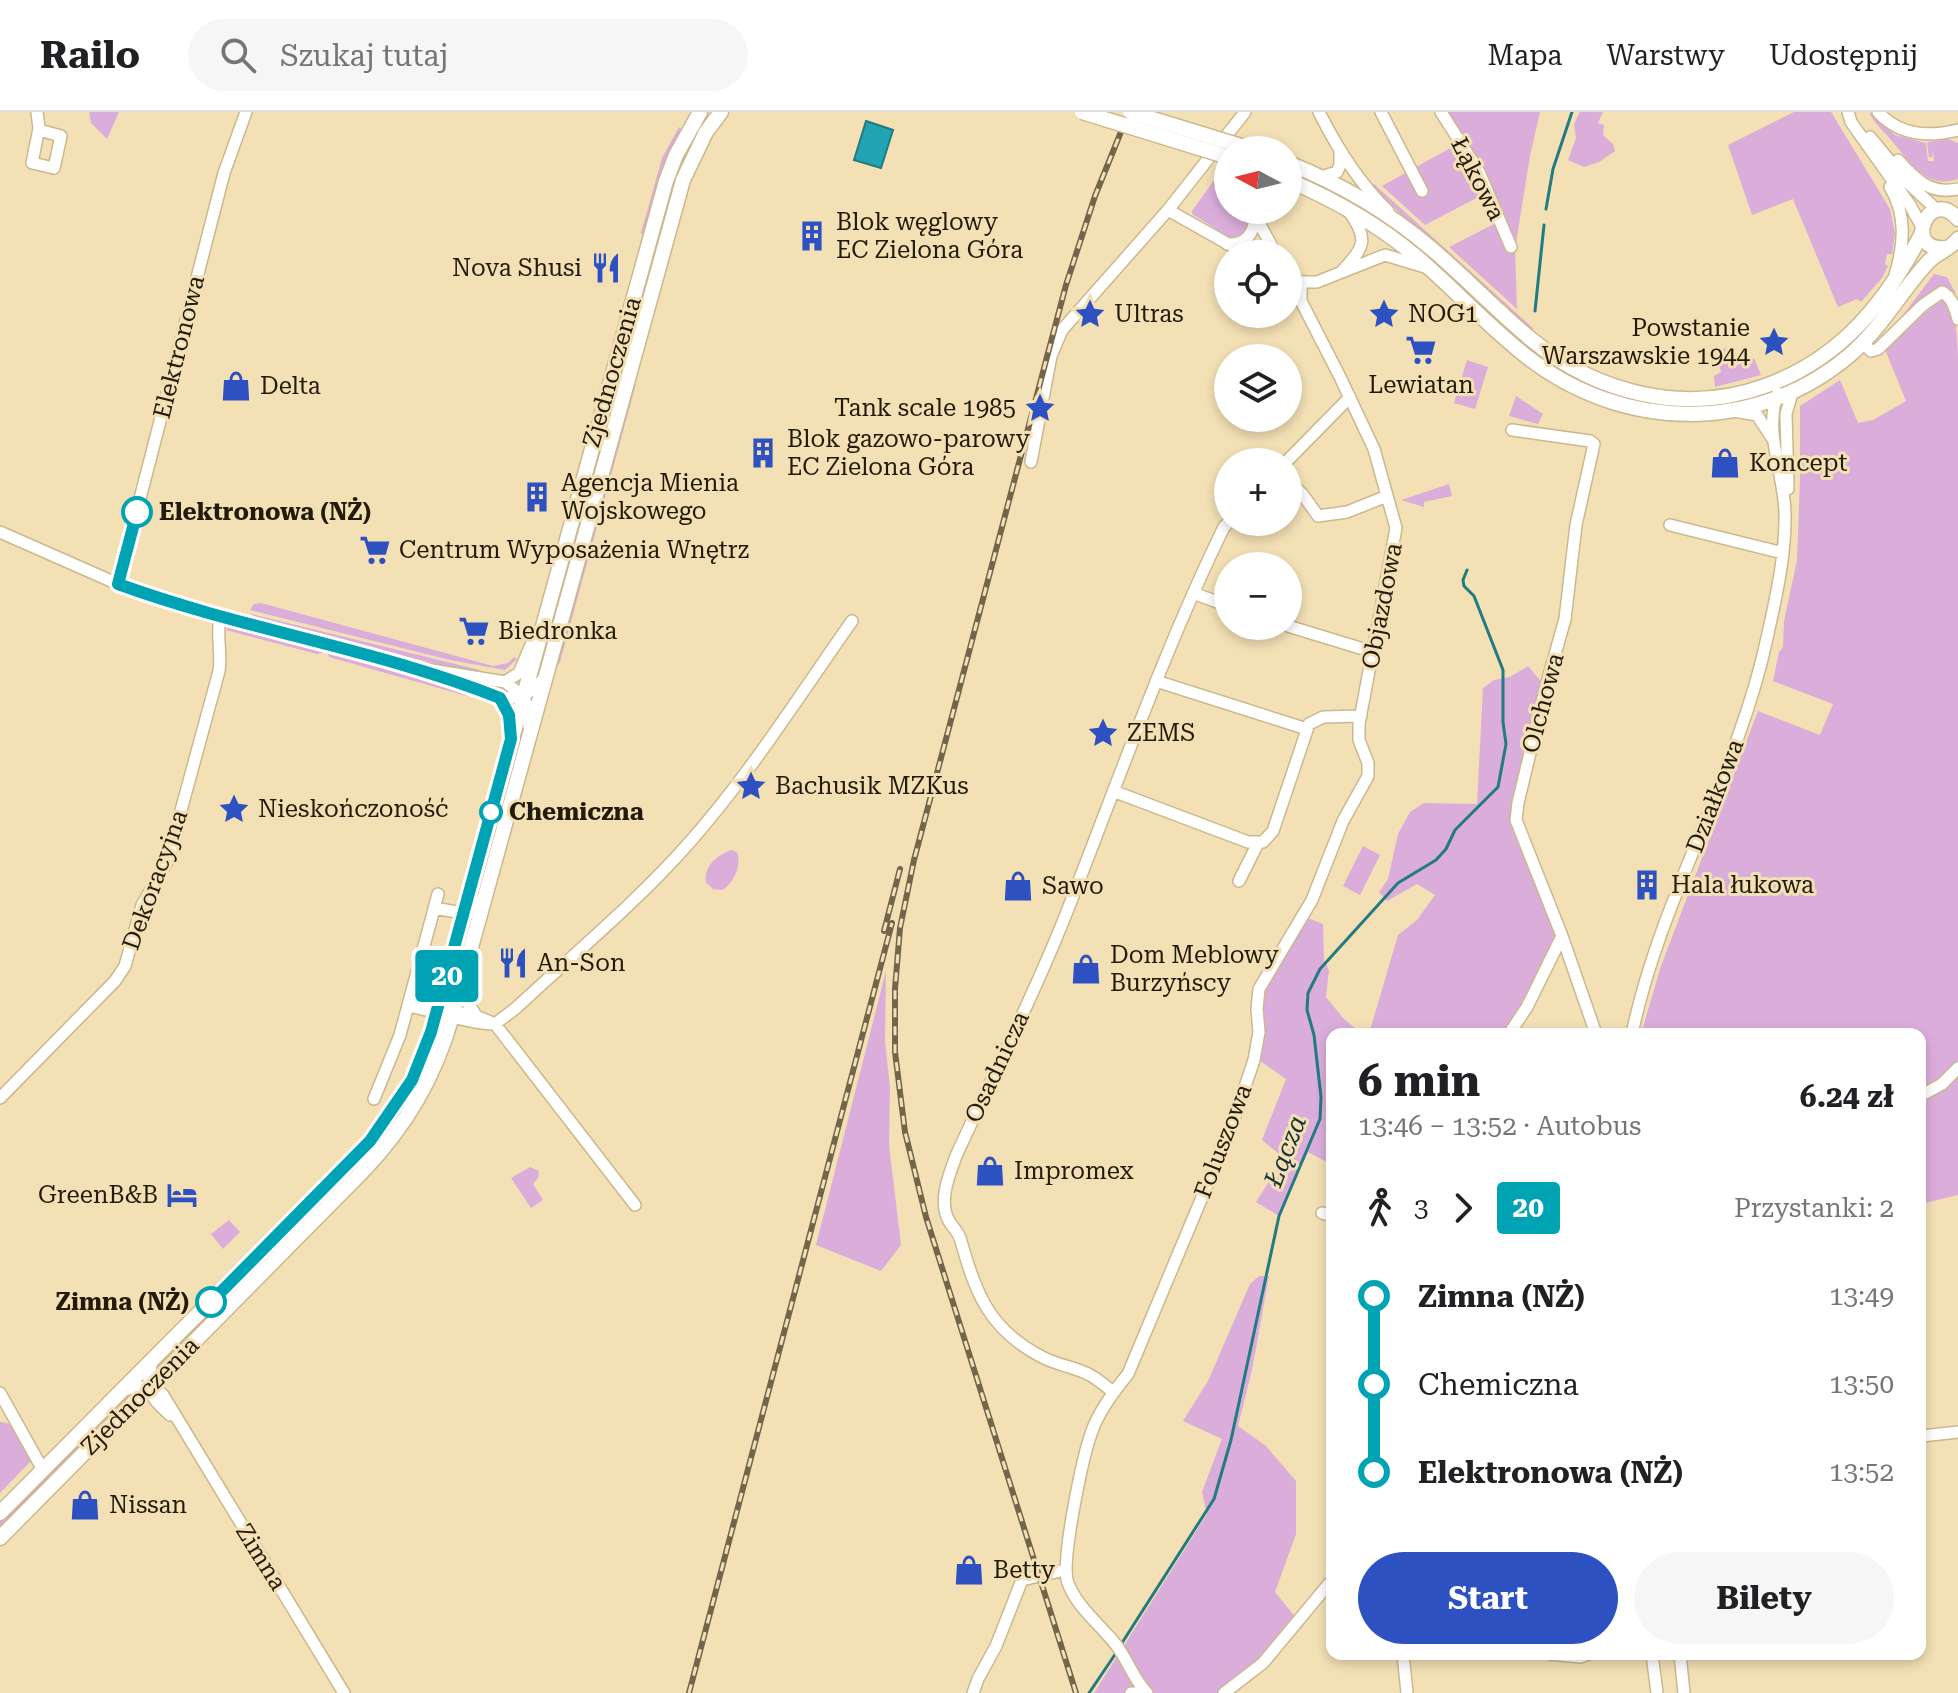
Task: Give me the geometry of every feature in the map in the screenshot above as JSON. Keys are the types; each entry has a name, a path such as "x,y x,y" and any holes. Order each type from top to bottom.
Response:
{"main road":[{"name":"Zjednoczenia","path":"0,1513 370,1141 412,1080 436,1015 666,181 676,155 700,112"},
{"name":"Zjednoczenia","path":"0,1538 383,1150 428,1084 453,1015 683,180 706,132 721,112"},
{"path":"1082,112 1214,153"},
{"path":"1130,112 1214,138"},
{"path":"1302,169 1402,225 1532,340 1568,366 1589,377 1640,394 1685,400 1714,399 1748,392 1789,376 1820,358 1844,339 1889,291 1928,215 1958,203"},
{"path":"1302,187 1348,209 1386,234 1525,355 1575,386 1654,412 1697,414 1733,411 1775,401 1792,393 1838,365 1863,343 1927,263 1952,244"},
{"path":"1940,210 1953,213 1958,219"},
{"path":"1922,230 1925,239 1934,247 1952,244"}],"street":[{"path":"37,112 39,130"},
{"name":"Elektronowa","path":"118,584 221,186 246,112"},
{"path":"1031,462 1051,356 1058,336 1168,210 1245,112"},
{"path":"1319,112 1340,151 1365,186 1402,225"},
{"path":"1381,112 1422,191"},
{"name":"Łąkowa","path":"1441,112 1479,172 1511,247"},
{"path":"1848,112 1907,182 1940,210"},
{"path":"1848,112 1851,122 1912,208 1922,230"},
{"path":"1878,112 1901,130 1922,135 1958,130"},
{"path":"1860,124 1927,187 1958,189"},
{"path":"1321,177 1337,172 1341,161 1340,151"},
{"path":"1879,161 1902,218 1902,248 1889,291"},
{"path":"1342,271 1356,256 1362,243 1359,226 1348,209"},
{"path":"1168,210 1220,240"},
{"path":"1302,282 1317,282 1385,255 1429,269"},
{"path":"1863,343 1871,351 1878,349 1923,305 1942,292 1955,306 1958,319"},
{"name":"Objazdowa","path":"1302,303 1374,449 1396,532 1361,716"},
{"name":"Działkowa","path":"1785,509 1772,414 1775,401 1789,376"},
{"path":"1748,392 1756,392 1775,401 1786,414"},
{"name":"Działkowa","path":"1633,1028 1645,980 1747,713 1766,644 1783,553 1788,495 1786,414 1792,393"},
{"path":"1299,448 1350,397"},
{"path":"1733,411 1757,415 1775,444"},
{"name":"Olchowa","path":"1512,430 1590,441 1594,450 1576,525 1565,619 1546,686 1516,820 1594,1028"},
{"path":"1302,494 1318,516 1347,512 1387,496"},
{"path":"1670,525 1783,553"},
{"path":"0,532 118,584 220,618 413,667 505,682 523,696 529,716 528,740"},
{"name":"Osadnicza","path":"1113,1392 1091,1375 1041,1357 1000,1327 989,1314 973,1284 958,1230 950,1224 945,1212 945,1198 956,1156 1056,937 1156,681 1220,536"},
{"path":"1193,593 1214,601"},
{"path":"505,682 519,673 547,607"},
{"name":"Dekoracyjna","path":"0,1098 115,981 125,966 142,905 167,862 219,671 221,659 217,630 220,618"},
{"path":"453,1015 467,1022 495,1024 651,882 689,843 752,764 852,621"},
{"path":"1302,630 1373,652"},
{"path":"413,667 500,698 523,696 547,674"},
{"path":"1156,681 1307,729"},
{"path":"500,698 509,715 511,739"},
{"path":"1113,791 1248,842 1258,843 1273,831 1307,729 1314,719 1361,716"},
{"name":"Foluszowa","path":"1065,1570 1070,1529 1092,1431 1113,1392 1128,1374 1231,1128 1258,1045 1259,989 1312,900 1343,821 1368,776 1368,763 1359,740 1361,716"},
{"path":"1239,881 1258,843"},
{"path":"464,914 477,907 486,893"},
{"path":"374,1099 395,1049 438,894"},
{"path":"434,908 464,914 471,921 475,934"},
{"path":"1513,1028 1527,1007 1562,936"},
{"path":"465,970 466,1000 475,1014"},
{"path":"408,1006 436,1015 475,1014 495,1024 635,1205"},
{"path":"1926,1093 1942,1084 1958,1068"},
{"path":"121,1391 148,1388 152,1361"},
{"name":"Zimna","path":"148,1388 163,1395 344,1693"},
{"path":"0,1393 43,1470"},
{"path":"1926,1436 1958,1432"},
{"path":"973,1693 996,1646 1022,1580 1065,1570 1075,1597 1118,1647 1147,1693"},
{"path":"1224,1693 1263,1663 1326,1587"},
{"path":"1404,1660 1407,1693"},
{"path":"1653,1660 1657,1693"},
{"path":"1681,1660 1684,1693"}],"shaded area":[{"path":"89,112 119,112 107,139 91,123"},
{"path":"1442,112 1540,112 1515,249 1517,309 1449,247 1500,221 1486,193 1425,225 1382,186 1463,141"},
{"path":"1580,112 1603,112 1598,123 1604,125 1603,135 1613,144 1615,151 1599,162 1584,167 1568,160 1576,138 1574,124"},
{"path":"1794,112 1831,112 1890,209 1895,233 1892,254 1887,254 1885,264 1888,266 1882,278 1861,302 1857,299 1838,307 1793,199 1752,215 1728,145"},
{"path":"1869,112 1895,135 1926,143 1928,161 1934,161 1933,151 1932,157 1929,157 1927,142 1948,139 1958,143 1958,179 1937,181 1920,172 1876,124"},
{"path":"679,127 682,130 645,237 641,233 662,158"},
{"path":"1214,180 1214,224 1248,224 1248,229 1234,240 1192,214"},
{"path":"1374,184 1534,329 1528,329 1371,187"},
{"path":"1315,186 1331,188 1388,221 1584,379 1582,385 1562,375"},
{"path":"1934,274 1947,277 1956,294 1938,288 1881,344"},
{"path":"1944,297 1956,326 1958,356 1958,1063 1946,1076 1926,1089 1926,1028 1643,1028 1661,966 1758,711 1820,735 1833,704 1773,681 1779,652 1783,647 1784,621 1797,560 1800,406 1840,380 1858,423 1873,420 1906,401 1884,347"},
{"path":"1725,348 1733,367 1754,358 1761,375 1715,387 1714,376 1721,372 1716,351"},
{"path":"1467,360 1488,367 1475,409 1454,403"},
{"path":"634,381 636,384 560,662 554,666"},
{"path":"1516,396 1543,414 1538,424 1509,416"},
{"path":"1449,484 1452,496 1424,502 1424,507 1401,500"},
{"path":"261,603 493,666 508,663 514,657 517,659 505,670 450,660 250,610 254,604"},
{"path":"251,614 480,670 474,673 255,620"},
{"path":"230,627 323,651 317,654 226,630"},
{"path":"327,652 460,689 467,696 329,657"},
{"path":"1528,666 1544,685 1522,785 1521,826 1570,945 1552,954 1509,1028 1371,1028 1398,935 1417,920 1435,895 1417,884 1387,901 1379,892 1388,879 1398,834 1410,812 1424,803 1477,804 1483,688 1494,680 1510,677"},
{"path":"1363,846 1380,855 1360,895 1343,886"},
{"path":"731,850 737,852 736,873 722,890 713,889 706,882 709,866"},
{"path":"1305,917 1323,924 1324,960 1329,970 1326,997 1355,1028 1326,1028 1326,1162 1308,1152 1279,1216 1256,1202 1284,1158 1262,1140 1286,1079 1260,1061 1262,1035 1259,997"},
{"path":"886,971 889,1145 901,1245 881,1271 816,1245"},
{"path":"1958,1073 1958,1195 1926,1203 1926,1096"},
{"path":"530,1167 539,1171 533,1184 543,1200 531,1208 511,1178"},
{"path":"229,1220 240,1232 223,1249 211,1234"},
{"path":"1259,1276 1269,1276 1238,1426 1266,1446 1296,1481 1296,1534 1275,1592 1296,1618 1273,1648 1218,1693 1094,1693 1207,1514 1202,1492 1222,1439 1183,1421 1208,1381 1250,1284"},
{"path":"133,1395 0,1531 0,1519"},
{"path":"0,1422 11,1424 31,1461 0,1493"}],"water":[{"path":"866,121 893,130 881,168 854,160"}],"waterway":[{"name":"Łącza","path":"1546,209 1553,169 1572,112"},
{"name":"Łącza","path":"1535,311 1544,225"},
{"name":"Łącza","path":"1120,1646 1214,1499 1231,1440 1279,1216 1320,1119 1321,1097 1314,1035 1307,1010 1308,993 1320,969 1398,883 1436,860 1446,849 1455,830 1498,787 1506,744 1503,670 1474,596 1464,586 1467,570"},
{"name":"Łącza","path":"1089,1693 1116,1653"}],"railway":[{"path":"1076,1693 926,1217 905,1132 895,1052 895,989 900,928 914,860 1066,285 1095,196 1129,112"},
{"path":"884,931 900,869"},
{"path":"689,1693 892,923"}],"bus line":[{"name":"20","path":"137,512 118,584 180,606 413,667 478,689 500,698 510,724 511,739 420,1065 403,1097 370,1141 211,1302"}],"place":[{"name":"Blok węglowy EC Zielona Góra","path":"812,236"},
{"name":"Nova Shusi","path":"606,268"},
{"name":"Ultras","path":"1090,314"},
{"name":"NOG1","path":"1384,314"},
{"name":"Powstanie Warszawskie 1944","path":"1774,342"},
{"name":"Lewiatan","path":"1421,350"},
{"name":"Delta","path":"236,386"},
{"name":"Tank scale 1985","path":"1040,408"},
{"name":"Blok gazowo-parowy EC Zielona Góra","path":"763,453"},
{"name":"Koncept","path":"1725,463"},
{"name":"Agencja Mienia Wojskowego","path":"537,497"},
{"name":"Elektronowa (NŻ)","path":"137,512"},
{"name":"Centrum Wyposażenia Wnętrz","path":"375,550"},
{"name":"Biedronka","path":"474,631"},
{"name":"ZEMS","path":"1103,733"},
{"name":"Bachusik MZKus","path":"751,786"},
{"name":"Nieskończoność","path":"234,809"},
{"name":"Chemiczna","path":"491,812"},
{"name":"Hala łukowa","path":"1647,885"},
{"name":"Sawo","path":"1018,886"},
{"name":"An-Son","path":"513,963"},
{"name":"Dom Meblowy Burzyńscy","path":"1086,969"},
{"name":"Impromex","path":"990,1171"},
{"name":"GreenB&B","path":"182,1195"},
{"name":"Zimna (NŻ)","path":"211,1302"},
{"name":"Nissan","path":"85,1505"},
{"name":"Betty","path":"969,1570"}]}
